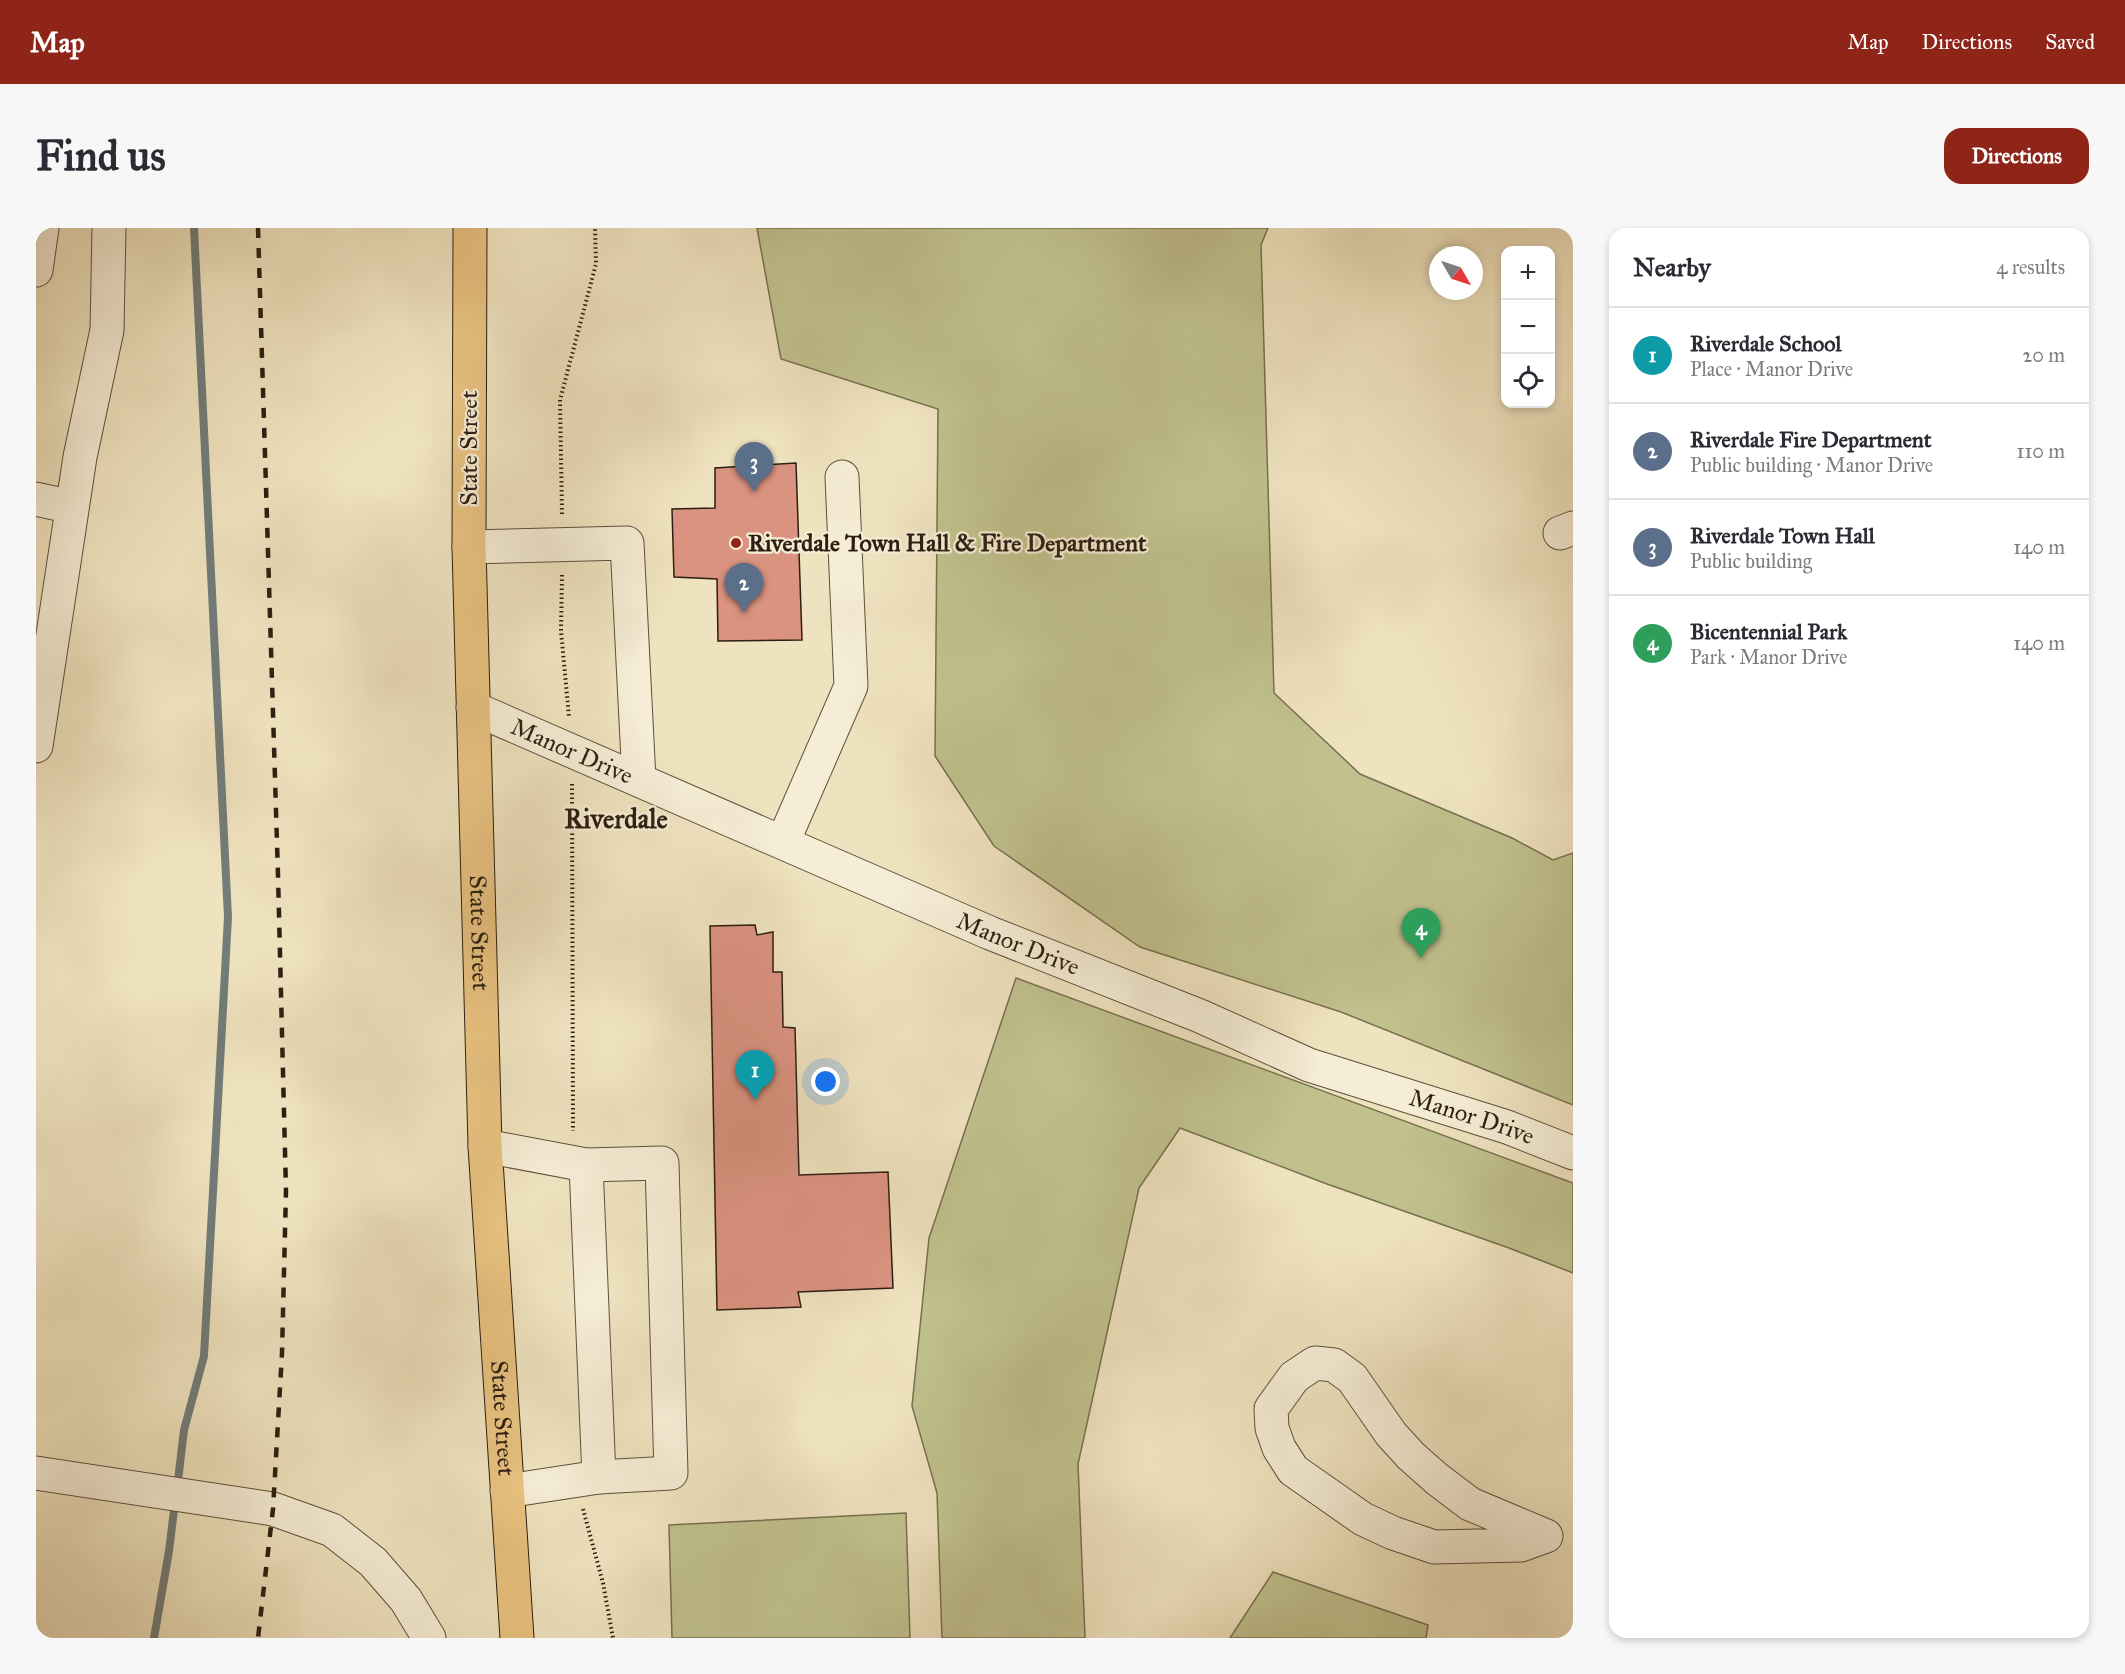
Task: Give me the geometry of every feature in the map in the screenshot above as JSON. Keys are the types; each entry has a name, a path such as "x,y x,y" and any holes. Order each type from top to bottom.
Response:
{"main road":[{"name":"State Street","path":"470,228 469,547 485,1146 517,1638"}],"street":[{"path":"36,270 42,228"},
{"path":"36,746 80,457 107,330 109,228"},
{"path":"783,842 851,686 842,477"},
{"path":"36,499 72,507"},
{"path":"469,547 627,543 639,780"},
{"name":"Manor Drive","path":"473,708 990,933 1200,1016 1309,1065 1507,1127 1573,1153"},
{"path":"485,1146 579,1164 662,1163 671,1473 587,1479 507,1491"},
{"path":"579,1164 587,1479"},
{"path":"1315,1363 1334,1365 1352,1378 1391,1434 1437,1479 1470,1504 1560,1538 1521,1545 1434,1548 1392,1533 1363,1519 1293,1470 1279,1448 1272,1428 1271,1408 1294,1377 1315,1363"},
{"path":"36,1473 273,1509 332,1530 373,1562 406,1600 429,1638"}],"path":[{"path":"579,1164 572,751 561,631 563,544 560,400 596,264 595,228"},
{"path":"587,1479 613,1638"}],"green space":[{"path":"757,228 1268,228 1261,245 1274,693 1360,774 1512,838 1553,860 1573,853 1573,1105 1341,1012 1140,947 994,846 935,756 938,409 781,359"},
{"path":"1016,978 1573,1183 1573,1273 1180,1128 1139,1188 1078,1464 1085,1638 942,1638 937,1493 912,1406 929,1238"},
{"path":"906,1513 910,1638 672,1638 669,1525"},
{"path":"1273,1572 1428,1625 1426,1638 1230,1638"}],"building":[{"name":"Riverdale Town Hall & Fire Department","path":"796,463 802,640 718,641 717,579 674,577 672,509 715,508 715,468"},
{"path":"755,925 757,935 773,932 773,972 782,972 783,1027 795,1028 799,1175 888,1172 893,1288 798,1292 801,1307 717,1310 710,926"}],"waterway":[{"path":"177,1489 184,1430 204,1356 228,917 194,228"},
{"path":"154,1638 175,1502"}],"railway":[{"path":"258,228 286,1191 282,1353 273,1509 258,1638"}],"place":[{"name":"Riverdale Town Hall","path":"754,492"},
{"name":"Riverdale Town Hall & Fire Department","path":"736,543"},
{"name":"Riverdale Fire Department","path":"744,613"},
{"name":"Bicentennial Park","path":"1421,958"},
{"name":"Riverdale School","path":"755,1100"}],"district":[{"name":"Riverdale","path":"616,819"}]}
